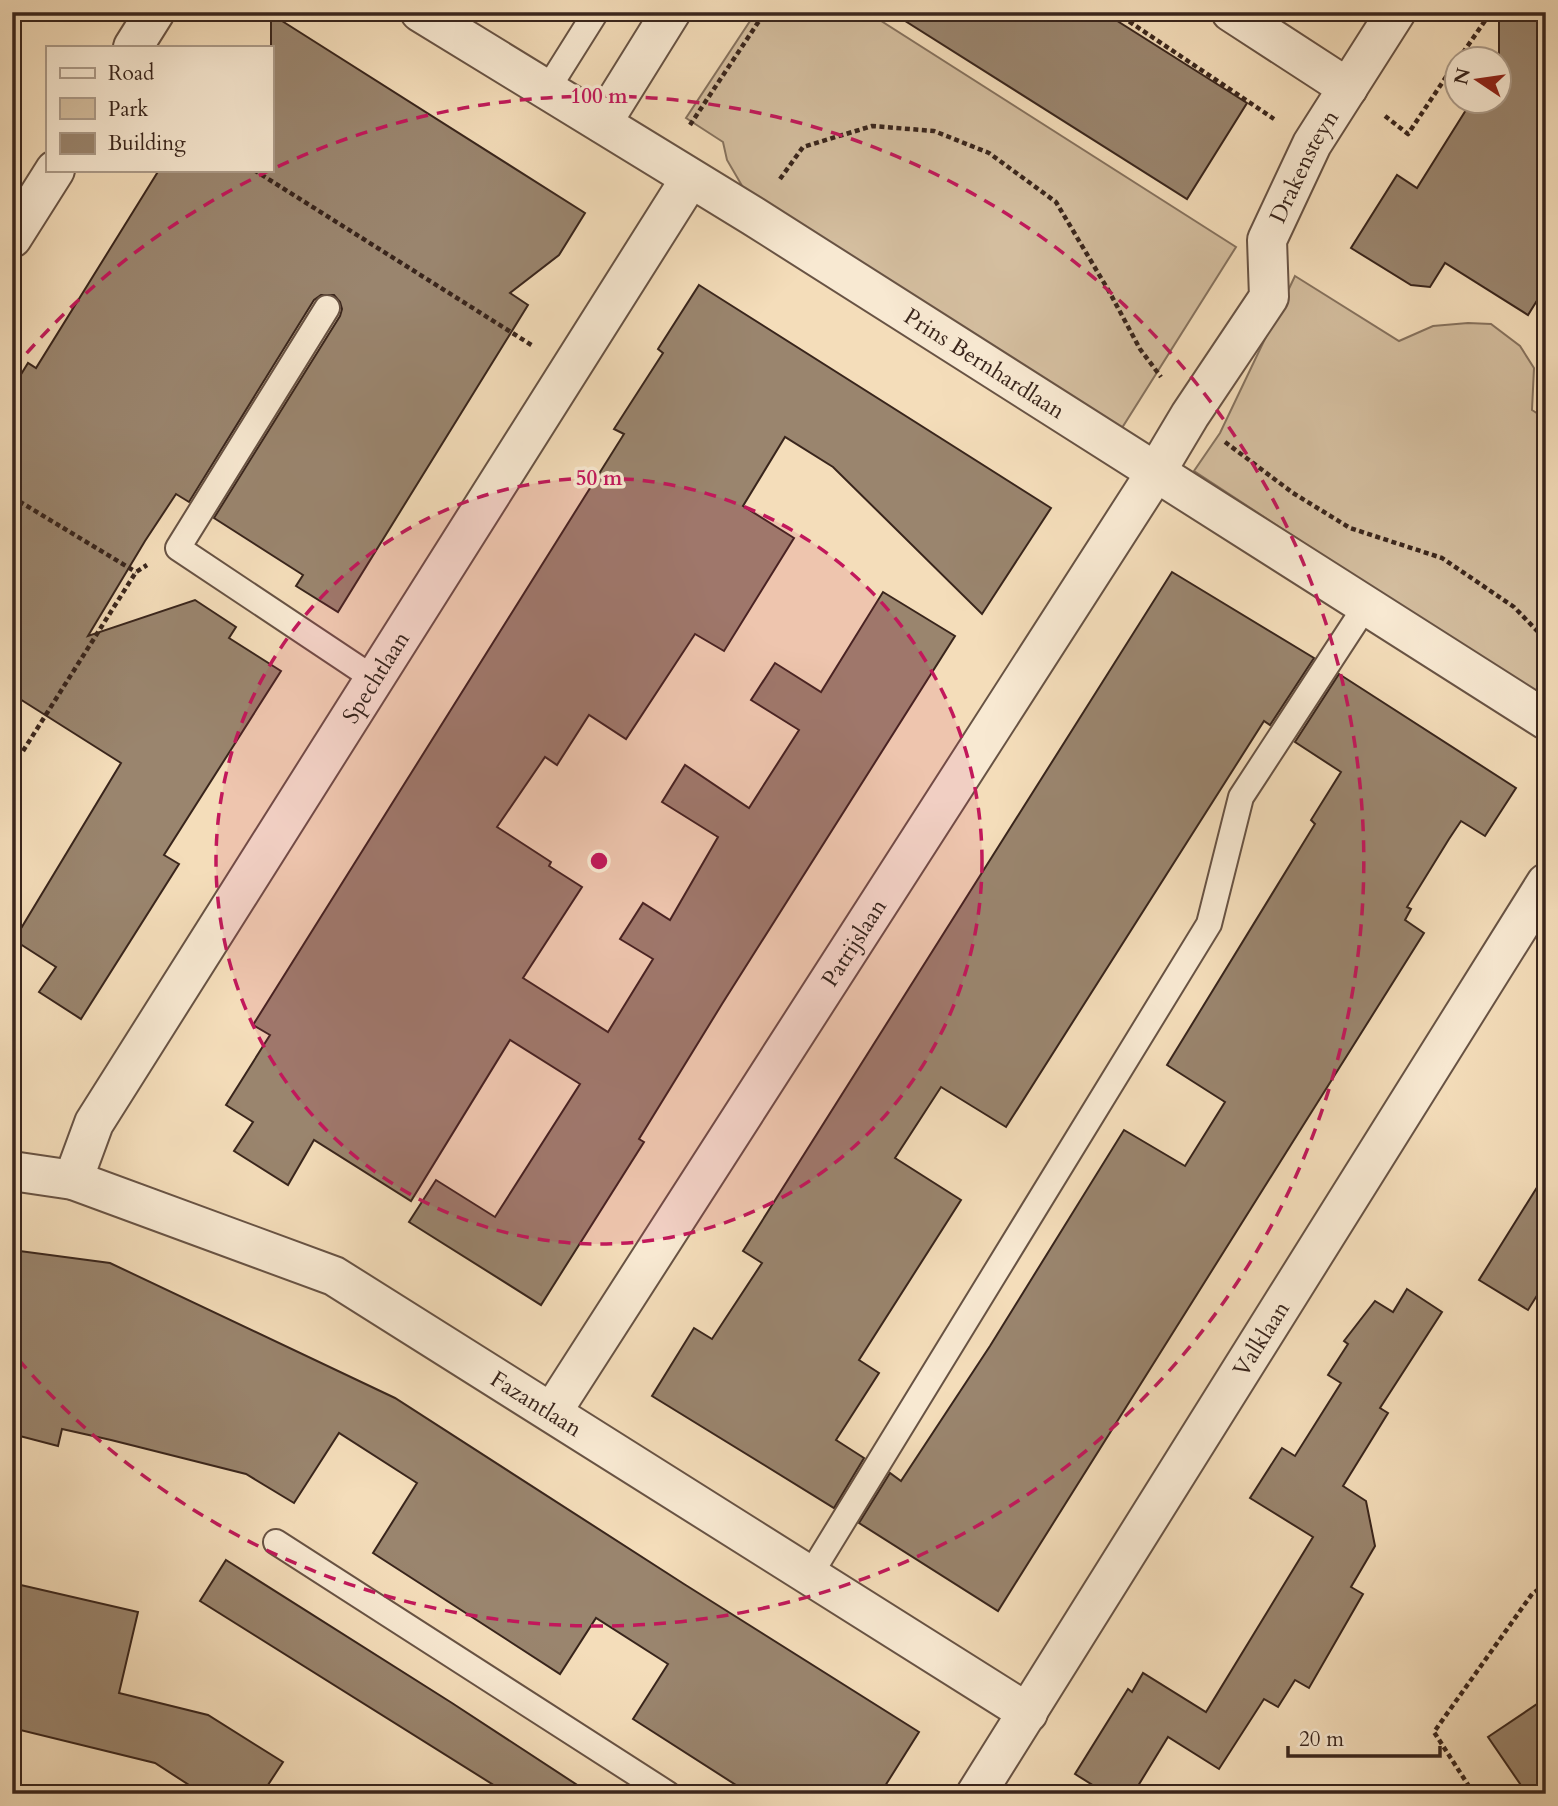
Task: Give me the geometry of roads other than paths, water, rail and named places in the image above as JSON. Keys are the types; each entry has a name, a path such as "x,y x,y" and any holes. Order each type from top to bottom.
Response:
{"street":[{"path":"134,46 155,12"},
{"name":"Prins Bernhardlaan","path":"420,12 753,216 1546,720"},
{"path":"602,123 671,12"},
{"path":"1231,12 1348,88"},
{"name":"Drakensteyn","path":"1156,472 1190,415 1269,297 1267,240 1312,144 1396,12"},
{"name":"Spechtlaan","path":"73,1180 94,1123 569,369 677,170"},
{"path":"12,238 54,172"},
{"name":"Patrijslaan","path":"552,1412 1156,472"},
{"name":"Valklaan","path":"975,1794 1546,883"},
{"name":"Fazantlaan","path":"12,1171 73,1180 334,1276 1028,1713"}],"lane":[{"path":"547,90 596,12"},
{"path":"327,308 178,548 373,678"},
{"path":"810,1575 1209,924 1241,797 1367,604"},
{"path":"276,1542 668,1794"}]}
